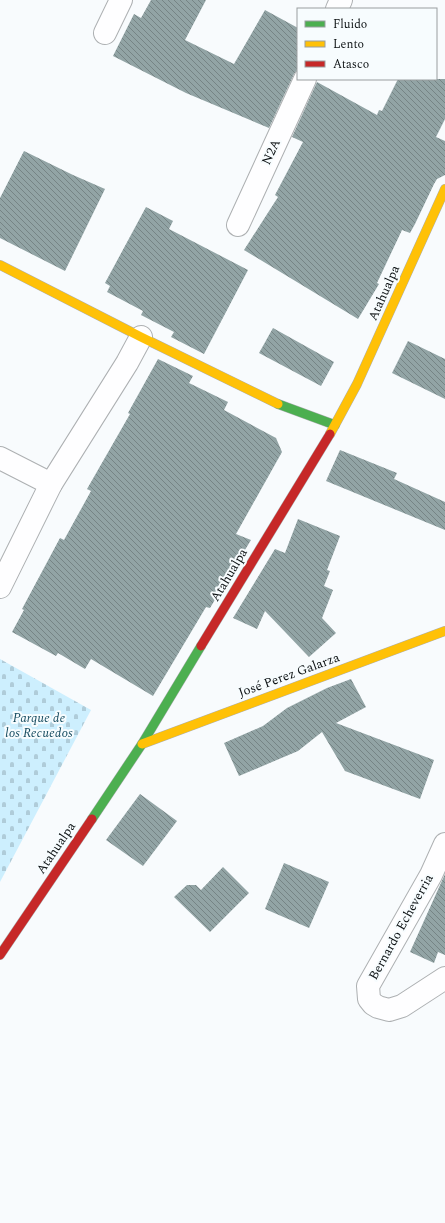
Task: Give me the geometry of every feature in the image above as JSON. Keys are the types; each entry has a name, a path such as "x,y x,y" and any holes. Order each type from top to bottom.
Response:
{"street":[{"path":"105,33 121,0"},
{"name":"N2A","path":"238,225 305,80"},
{"name":"Atahualpa","path":"0,955 142,744 335,425 357,384 445,189"},
{"path":"0,265 277,404 335,425"},
{"path":"0,587 51,484 127,363 141,337"},
{"path":"0,458 51,484"},
{"name":"José Perez Galarza","path":"142,744 445,631"},
{"name":"Bernardo Echeverria","path":"445,844 431,875 368,986 369,999 378,1007 390,1010 402,1006 445,978"}],"green space":[{"name":"Parque de los Recuedos","path":"0,659 91,710 0,882"}],"building":[{"path":"151,0 206,0 185,40 234,64 265,10 297,27 297,70 269,128 186,93 113,56 134,14 141,18"},
{"path":"445,79 445,119 436,137 445,141 445,175 437,179 410,233 402,230 377,283 379,284 358,319 244,250 278,197 275,195 303,142 292,137 317,82 377,115 379,110 382,111 398,80"},
{"path":"24,151 105,189 65,271 0,238 0,198"},
{"path":"146,207 173,221 169,229 248,270 204,354 171,337 174,332 141,315 143,311 107,292 110,286 105,283"},
{"path":"273,328 334,362 321,386 259,353"},
{"path":"408,341 445,359 445,399 392,373"},
{"path":"158,359 193,376 189,383 228,402 224,410 276,438 282,452 236,534 251,540 210,608 206,607 153,696 91,659 85,669 58,653 56,656 12,632 24,610 22,609 60,538 64,540 91,491 87,489 130,414 128,413"},
{"path":"340,450 397,473 394,479 445,502 445,530 326,481"},
{"path":"298,519 340,536 327,570 330,571 324,586 333,590 322,618 336,633 309,657 265,611 257,629 233,618 275,549 285,553"},
{"path":"351,679 366,707 336,723 434,760 420,799 345,771 322,732 298,751 239,776 224,743 263,726 287,708 327,688"},
{"path":"140,794 177,821 143,866 106,840"},
{"path":"284,863 329,882 309,928 265,909"},
{"path":"223,867 249,893 210,932 174,897 187,885 196,885 201,890"},
{"path":"445,874 445,955 438,952 434,963 410,952"}],"traffic: fast":[{"path":"278,404 335,425"},
{"path":"92,819 142,744 201,646"}],"traffic: slow":[{"path":"330,434 357,384 445,189"},
{"path":"0,265 141,337 278,404"},
{"path":"142,744 445,631"}],"traffic: jam":[{"path":"201,646 330,434"},
{"path":"0,955 92,819"}]}
